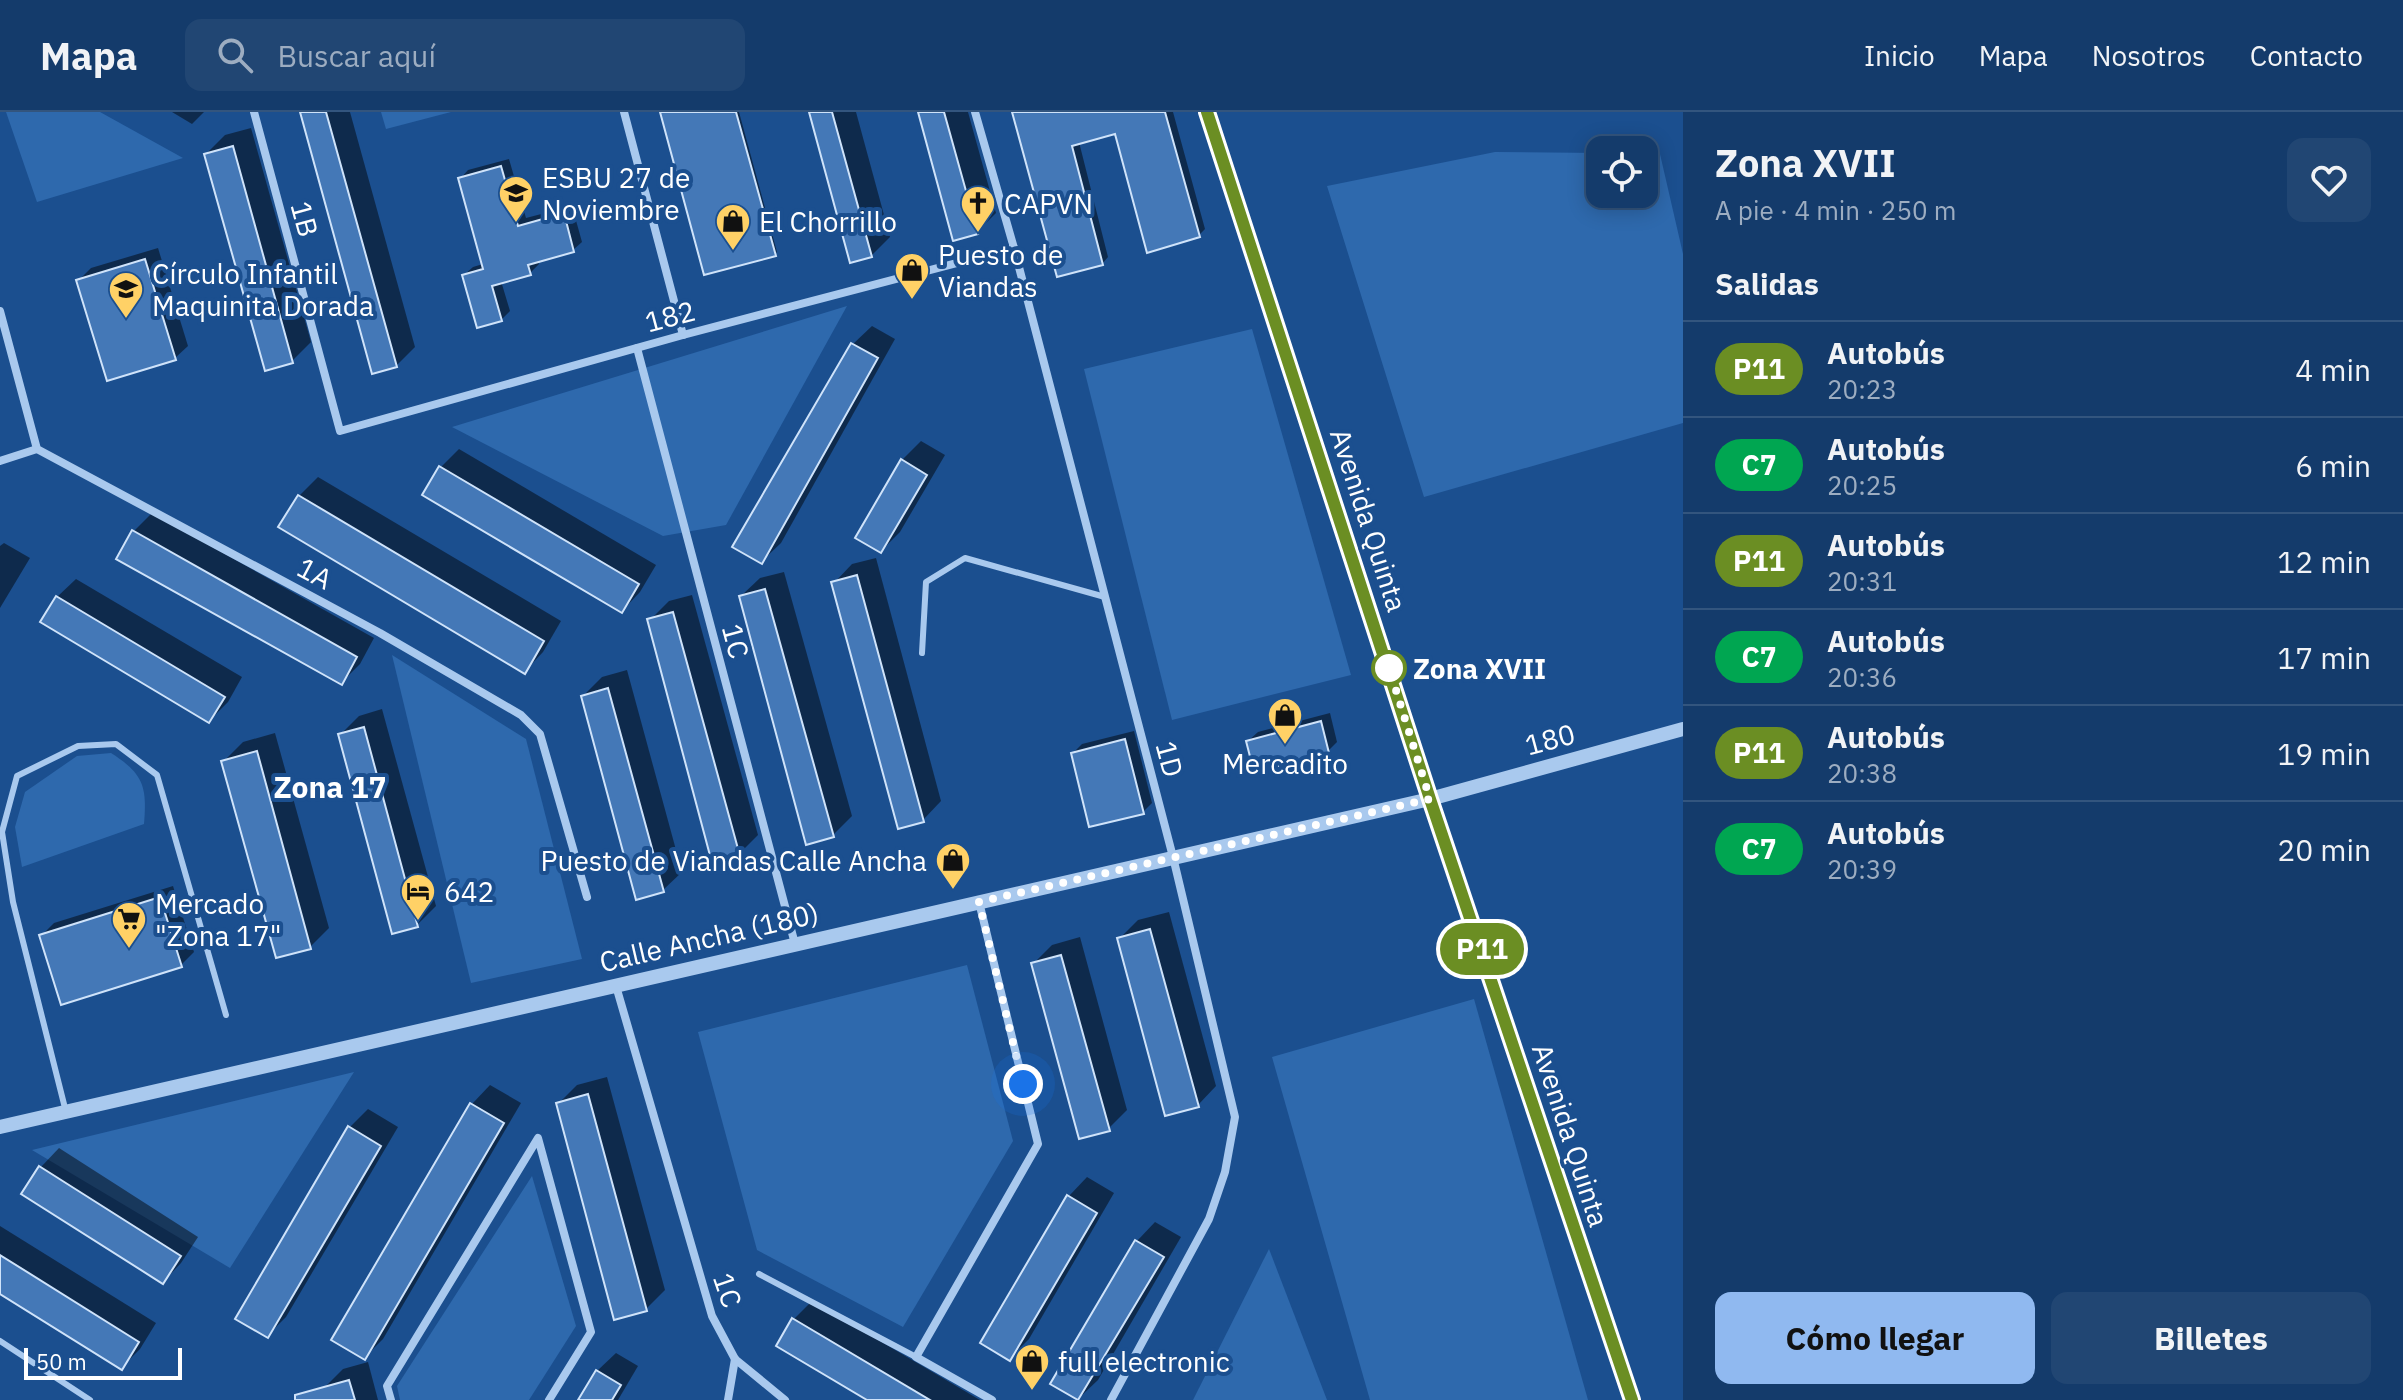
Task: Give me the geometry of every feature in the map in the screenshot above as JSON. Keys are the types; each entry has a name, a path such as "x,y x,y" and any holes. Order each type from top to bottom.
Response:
{"main road":[{"name":"Avenida Quinta","path":"1207,112 1430,799 1632,1400"}],"street":[{"name":"1B","path":"254,112 340,431"},
{"path":"624,112 683,335"},
{"name":"1D","path":"975,112 1014,248 1173,857 1235,1117 1225,1172 1209,1219 1111,1400"},
{"name":"182","path":"340,431 683,335 1014,248"},
{"path":"0,311 37,449 0,461"},
{"name":"1C","path":"637,348 795,944"},
{"name":"1A","path":"37,449 380,633 521,715 540,734 587,897"},
{"name":"180","path":"1430,799 1683,729"},
{"name":"Calle Ancha (180)","path":"0,1127 1430,799"},
{"path":"979,902 1038,1144 916,1357 992,1400"},
{"name":"1C","path":"616,986 712,1316 735,1359 785,1400"},
{"path":"391,1400 387,1386 538,1138 591,1332 549,1400"},
{"path":"728,1400 735,1359"}],"lane":[{"path":"922,653 926,582 965,558 1105,597"},
{"path":"66,1112 13,902 2,832 17,776 78,746 116,744 157,775 226,1015"},
{"path":"759,1274 916,1357"},
{"path":"0,1341 90,1400"}],"shaded area":[{"path":"6,112 100,112 183,158 37,202"},
{"path":"381,112 451,112 386,129"},
{"path":"1495,152 1586,153 1586,208 1658,208 1660,154 1683,254 1683,423 1424,497 1327,186"},
{"path":"847,306 726,525 663,536 452,427"},
{"path":"1252,329 1351,675 1172,720 1084,369"},
{"path":"392,655 526,739 582,959 471,983"},
{"path":"111,753 130,768 141,782 145,800 144,824 22,867 15,827 25,792 77,756"},
{"path":"967,965 1013,1141 903,1327 757,1250 698,1032"},
{"path":"1474,999 1588,1400 1370,1400 1272,1057"},
{"path":"354,1072 230,1268 32,1150"},
{"path":"532,1176 576,1326 529,1400 400,1400 397,1386"},
{"path":"1269,1249 1327,1400 1193,1400"}],"building":[{"path":"300,112 326,112 397,367 372,374"},
{"path":"660,112 736,112 776,256 704,275"},
{"path":"809,112 832,112 872,257 850,263"},
{"path":"918,112 944,112 978,234 953,241"},
{"path":"1012,112 1165,112 1200,237 1147,253 1115,134 1072,146 1103,265 1057,277"},
{"path":"233,146 293,363 265,371 204,154"},
{"path":"501,166 518,226 564,213 574,252 528,265 531,275 492,286 502,321 477,328 462,275 483,269 458,178"},
{"name":"Círculo Infantil Maquinita Dorada","path":"145,259 176,360 107,381 76,280"},
{"path":"851,343 878,358 762,564 732,547"},
{"path":"901,459 927,475 881,553 855,538"},
{"path":"439,466 639,584 622,613 422,495"},
{"path":"298,495 544,641 525,674 278,527"},
{"path":"132,530 357,657 342,685 116,559"},
{"path":"857,575 924,822 898,829 831,582"},
{"path":"765,589 834,837 806,845 739,596"},
{"path":"56,596 225,697 209,723 40,622"},
{"path":"673,612 740,856 712,863 647,619"},
{"path":"608,688 664,892 636,900 581,696"},
{"path":"1321,721 1329,753 1254,772 1246,741"},
{"path":"364,727 418,927 392,934 338,734"},
{"path":"1125,739 1144,814 1089,827 1071,753"},
{"path":"257,751 311,949 276,958 221,761"},
{"path":"160,897 182,967 61,1005 39,935"},
{"path":"1150,929 1199,1107 1165,1116 1117,938"},
{"path":"1061,955 1110,1131 1079,1139 1031,963"},
{"path":"588,1094 647,1311 614,1320 556,1103"},
{"path":"470,1103 504,1123 365,1360 331,1340"},
{"path":"348,1126 381,1146 268,1338 235,1319"},
{"path":"39,1166 181,1256 163,1284 21,1194"},
{"path":"1067,1195 1097,1213 1010,1361 980,1343"},
{"path":"1135,1240 1164,1257 1078,1400 1050,1384"},
{"path":"0,1255 139,1342 122,1370 0,1294"},
{"path":"792,1318 930,1400 867,1400 776,1346"},
{"path":"596,1370 621,1385 612,1400 578,1400"},
{"path":"349,1380 355,1400 295,1400 295,1395"}],"bus line":[{"name":"P11","path":"1207,112 1430,799 1632,1400"}],"place":[{"name":"ESBU 27 de Noviembre","path":"516,224"},
{"name":"CAPVN","path":"978,234"},
{"name":"El Chorrillo","path":"733,252"},
{"name":"Puesto de Viandas","path":"912,301"},
{"name":"Círculo Infantil Maquinita Dorada","path":"126,320"},
{"name":"Zona XVII","path":"1389,668"},
{"name":"Mercadito","path":"1285,746"},
{"name":"Puesto de Viandas Calle Ancha","path":"953,891"},
{"name":"642","path":"418,922"},
{"name":"Mercado \"Zona 17\"","path":"129,950"},
{"name":"full electronic","path":"1032,1392"}],"district":[{"name":"Zona 17","path":"330,786"}],"route":[{"path":"1023,1084 979,902 1430,799 1389,668"}]}
